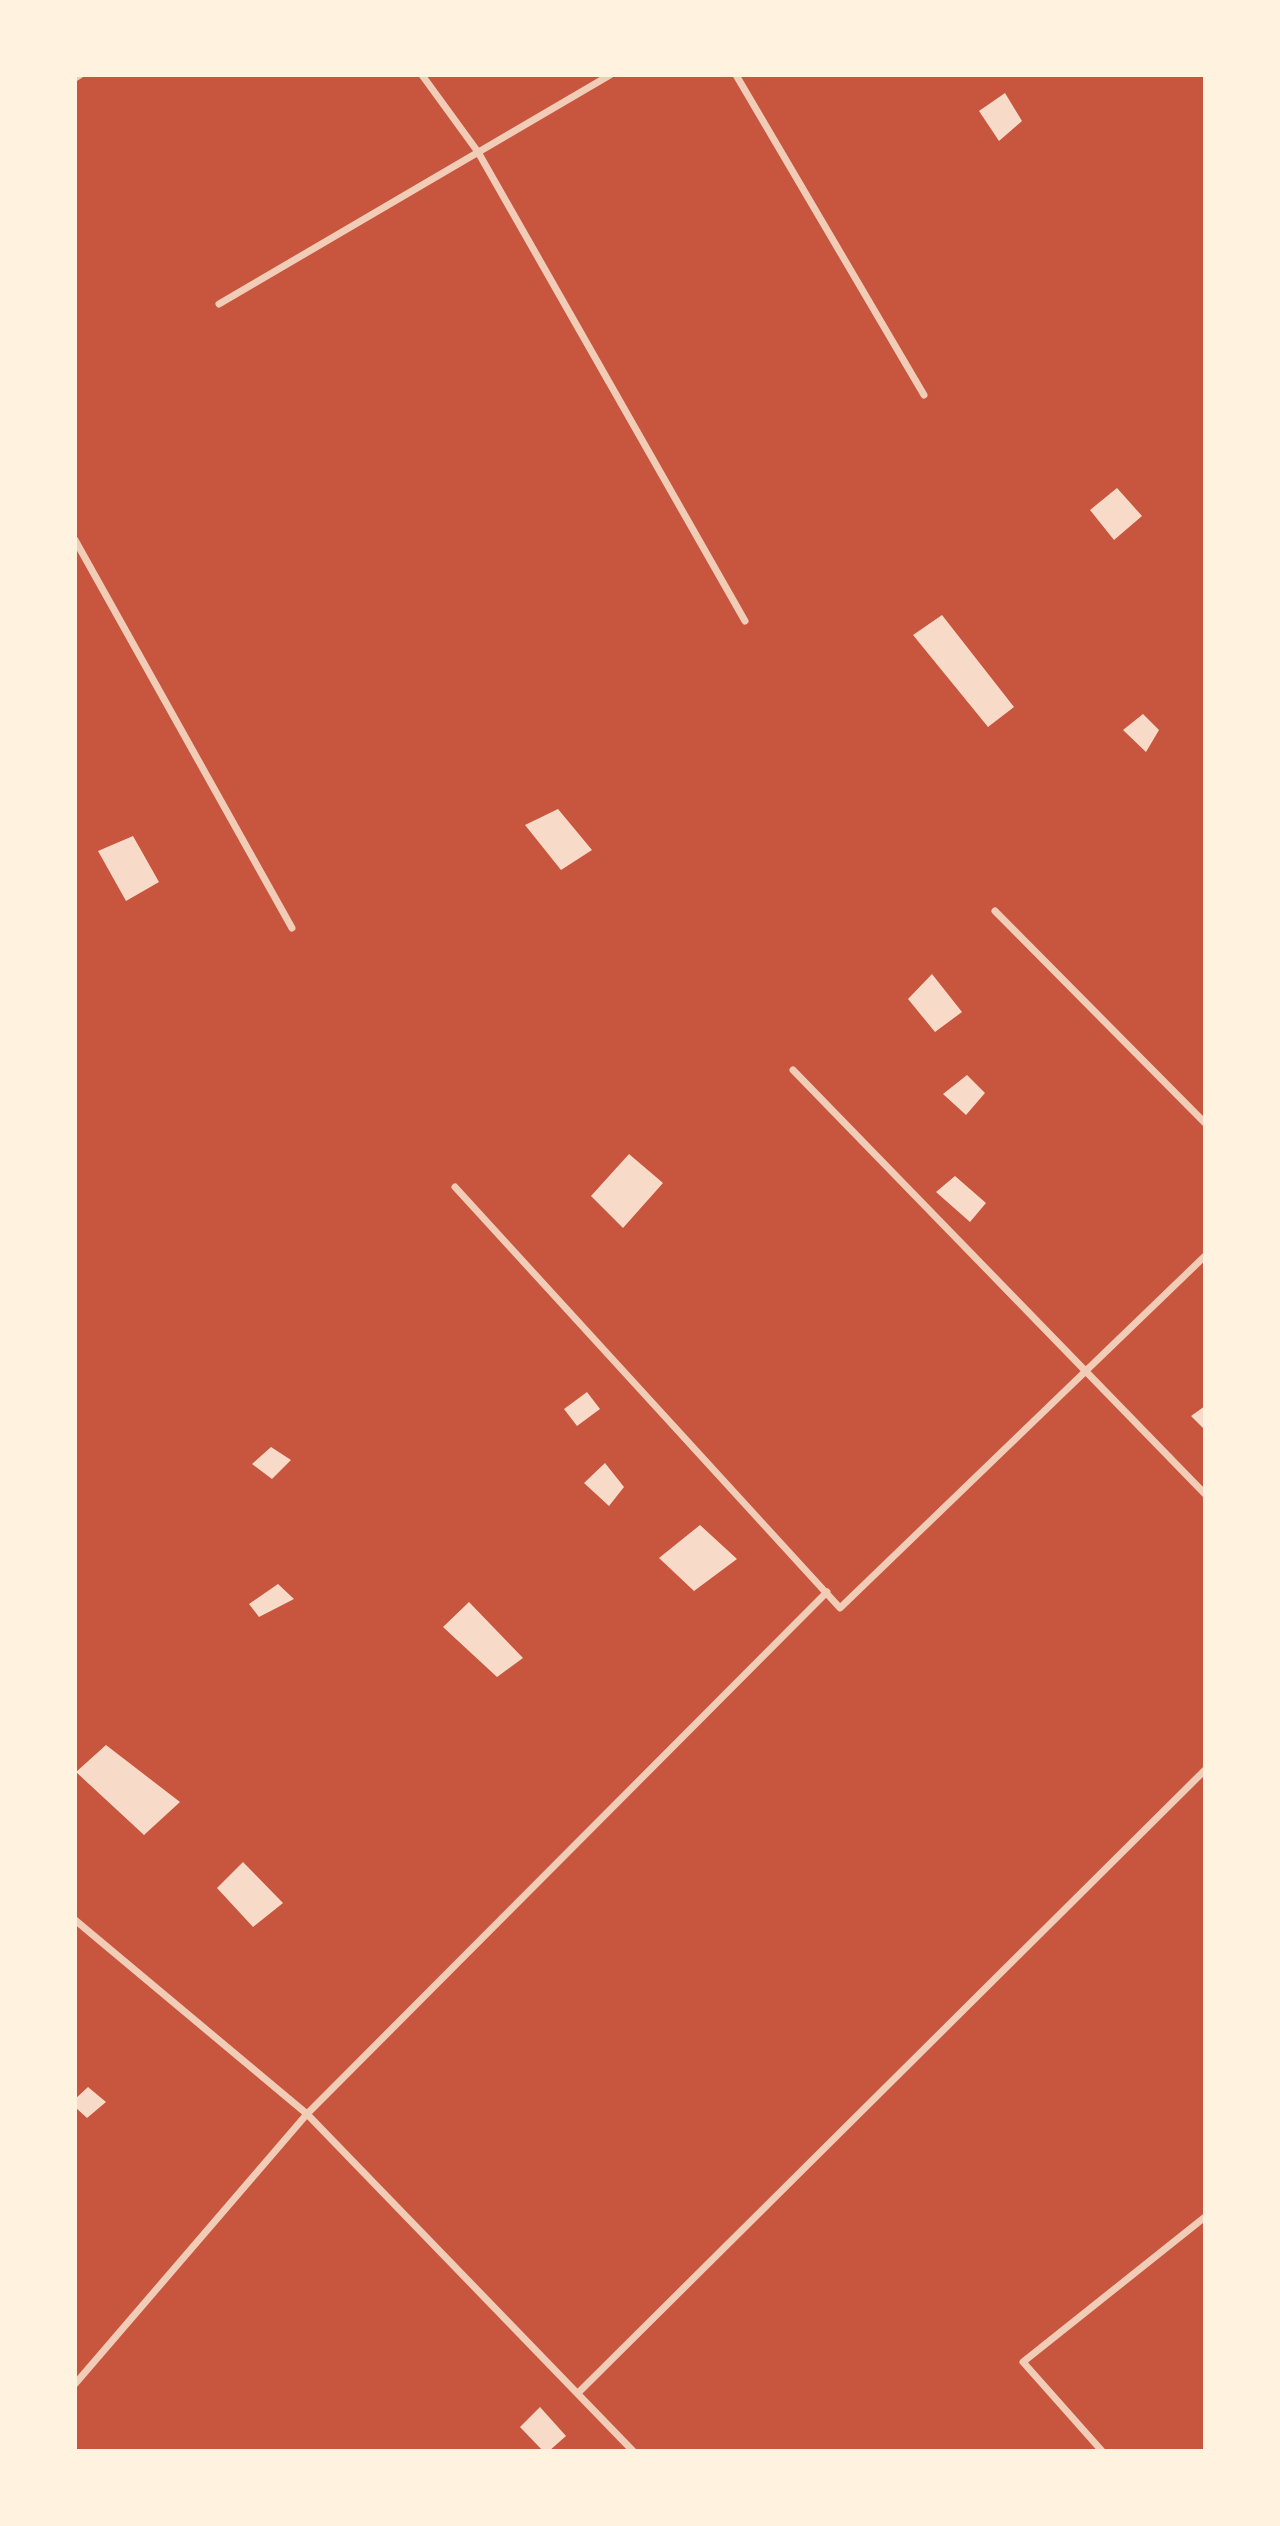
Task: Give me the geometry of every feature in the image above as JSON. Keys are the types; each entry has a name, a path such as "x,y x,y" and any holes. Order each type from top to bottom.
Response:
{"street":[{"path":"422,75 478,152 745,621"},
{"path":"219,304 610,75"},
{"path":"736,75 924,395"},
{"path":"75,540 292,928"},
{"path":"995,911 1205,1124"},
{"path":"793,1070 1205,1494"},
{"path":"455,1187 840,1608 1205,1256"},
{"path":"75,2384 307,2114 827,1592"},
{"path":"578,2393 1205,1770"},
{"path":"75,1920 307,2114 633,2451"},
{"path":"1102,2451 1023,2362 1205,2217"}],"building":[{"path":"1005,93 1022,121 999,141 979,111"},
{"path":"1117,488 1142,516 1114,540 1090,510"},
{"path":"942,615 1014,707 988,727 913,635"},
{"path":"1143,714 1159,730 1146,752 1123,730"},
{"path":"558,809 592,850 561,870 525,825"},
{"path":"133,836 159,882 126,901 98,851"},
{"path":"932,974 962,1012 935,1032 908,999"},
{"path":"967,1075 985,1093 966,1115 943,1094"},
{"path":"629,1154 663,1183 623,1228 591,1196"},
{"path":"955,1176 986,1203 970,1222 936,1192"},
{"path":"587,1392 600,1409 577,1426 564,1409"},
{"path":"1205,1406 1205,1430 1191,1416"},
{"path":"271,1447 291,1460 272,1479 252,1464"},
{"path":"605,1463 624,1487 609,1506 584,1483"},
{"path":"700,1525 737,1559 694,1591 659,1558"},
{"path":"278,1584 294,1599 259,1617 249,1604"},
{"path":"469,1602 523,1658 497,1677 443,1627"},
{"path":"106,1745 180,1802 144,1835 76,1772"},
{"path":"243,1862 283,1903 253,1927 217,1888"},
{"path":"88,2087 106,2102 87,2118 75,2107 75,2099"},
{"path":"540,2407 566,2436 549,2451 543,2451 520,2427"}]}
